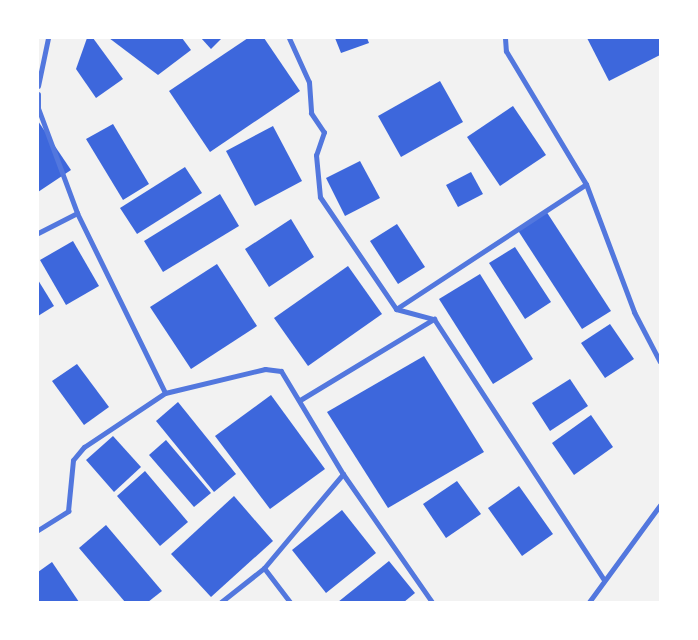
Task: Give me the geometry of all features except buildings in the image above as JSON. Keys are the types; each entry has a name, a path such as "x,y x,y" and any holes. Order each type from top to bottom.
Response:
{"street":[{"path":"38,86 48,38"},
{"path":"289,38 309,82 311,113 324,132 316,155 320,197 396,309 434,319 604,580"},
{"path":"505,38 506,50 586,184 634,312 660,362"},
{"path":"38,94 38,108 77,214 165,392"},
{"path":"396,309 586,184"},
{"path":"38,232 77,214"},
{"path":"300,400 434,319"},
{"path":"38,530 68,512 73,460 84,447 165,392 273,368 281,371 343,474 432,602"},
{"path":"220,602 264,568 343,474"},
{"path":"589,602 660,505"},
{"path":"264,568 290,602"}]}
